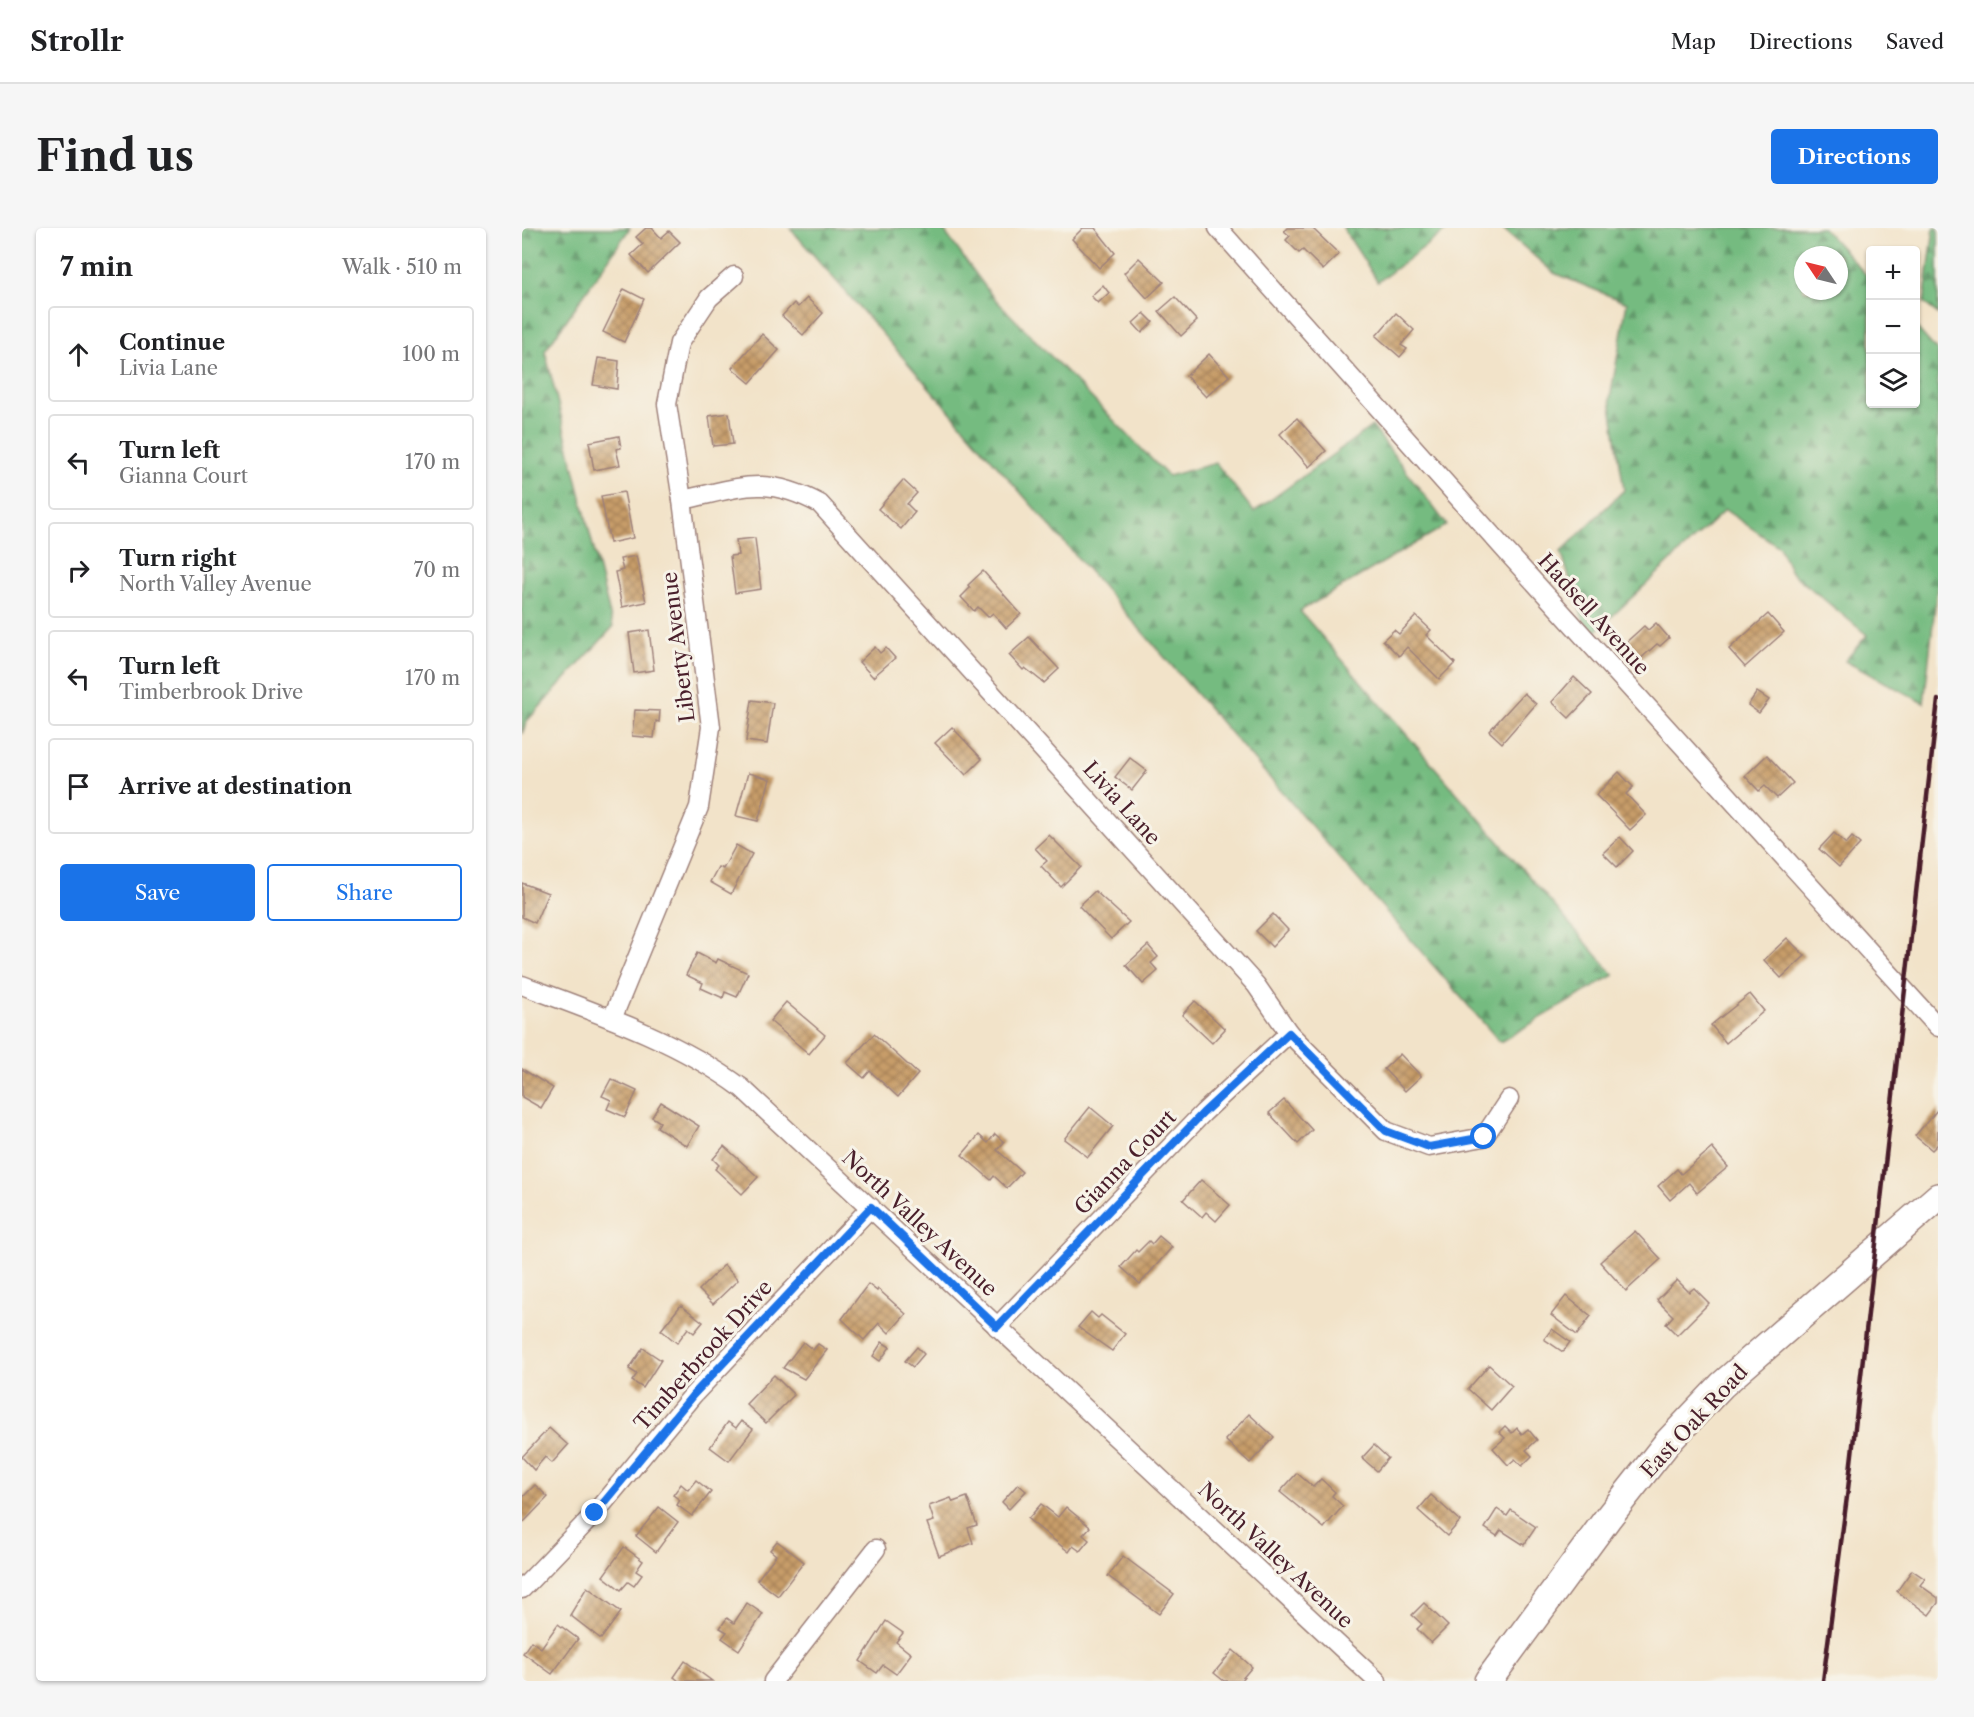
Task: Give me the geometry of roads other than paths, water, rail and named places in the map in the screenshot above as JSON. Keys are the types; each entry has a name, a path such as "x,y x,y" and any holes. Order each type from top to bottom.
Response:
{"street":[{"name":"Hadsell Avenue","path":"1218,228 1506,551 1938,1027"},
{"name":"Liberty Avenue","path":"612,1019 699,807 711,728 682,500 667,404 679,344 709,298 734,276"},
{"name":"Livia Lane","path":"682,500 755,484 793,490 820,504 1256,985 1289,1033 1386,1131 1429,1147 1484,1137 1509,1099"},
{"name":"North Valley Avenue","path":"522,985 612,1019 722,1073 763,1106 1377,1681"},
{"name":"Gianna Court","path":"997,1327 1203,1113 1289,1033"},
{"name":"East Oak Road","path":"1488,1681 1607,1519 1667,1443 1722,1385 1938,1197"},
{"name":"Timberbrook Drive","path":"522,1589 595,1513 693,1395 871,1207"},
{"path":"773,1681 876,1549"}],"railway":[{"path":"1823,1681 1848,1489 1938,700"}]}
